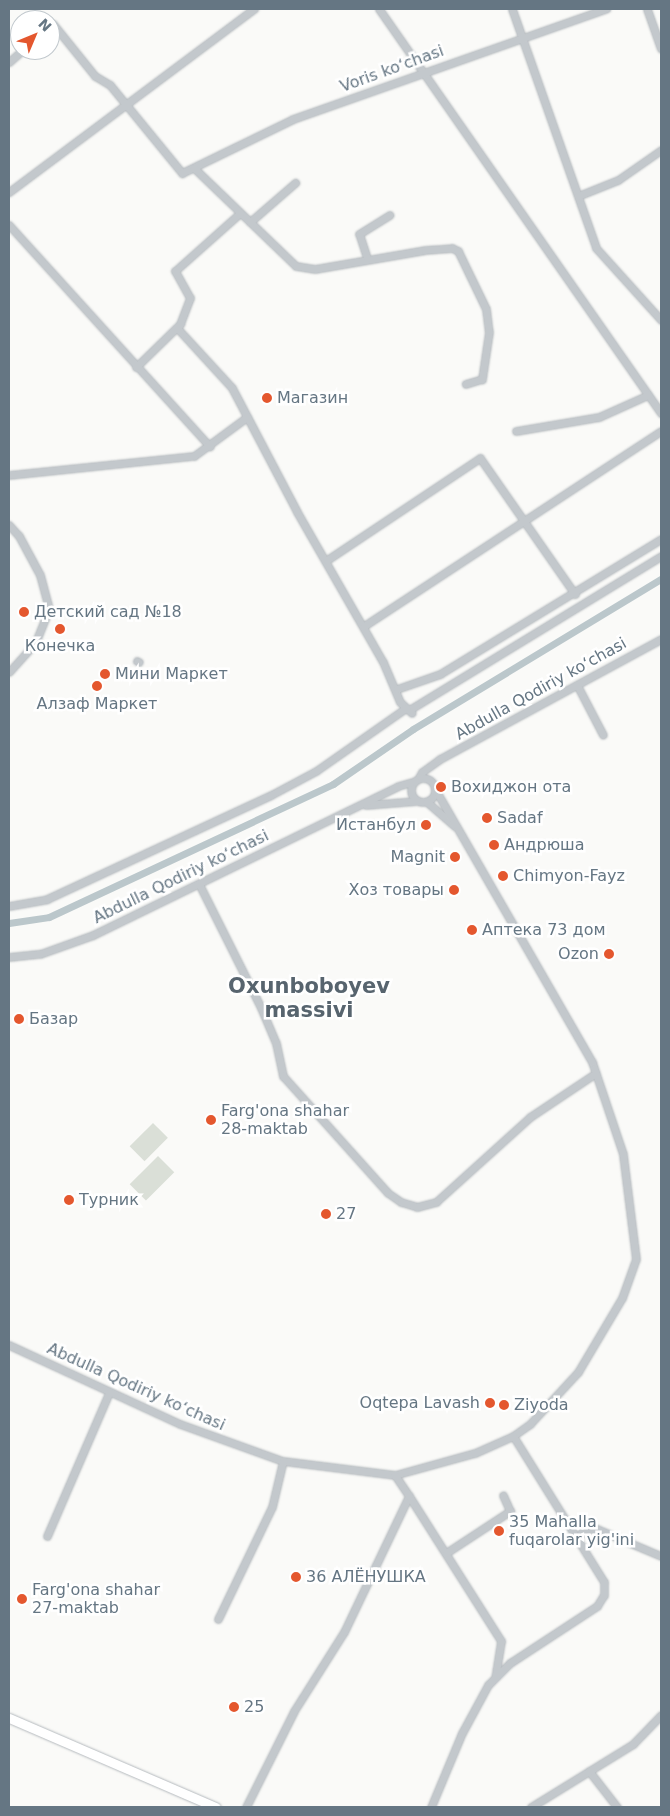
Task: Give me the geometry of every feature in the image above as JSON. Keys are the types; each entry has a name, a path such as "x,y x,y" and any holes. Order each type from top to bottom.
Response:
{"main road":[{"path":"9,1718 216,1807"}],"street":[{"path":"9,192 126,107 254,9"},
{"path":"380,9 661,413"},
{"path":"512,9 596,248 661,320"},
{"name":"Voris koʻchasi","path":"194,168 293,119 523,36 606,9"},
{"path":"647,9 661,49"},
{"path":"60,34 95,76 110,85 180,172 194,168 296,266 315,269 367,258 434,249 452,248 458,251 486,309 488,356 482,379 466,384"},
{"path":"578,196 618,180 661,150"},
{"path":"250,222 295,183"},
{"path":"136,367 178,329 190,298 175,271 240,213"},
{"path":"367,258 358,234 389,215"},
{"path":"9,225 136,367 210,446"},
{"path":"178,329 232,388 409,711"},
{"path":"516,431 599,417 648,394"},
{"path":"9,475 194,456 210,446 247,416"},
{"path":"364,626 661,431"},
{"path":"327,560 480,458 575,594"},
{"path":"9,525 19,536 40,575 49,609 36,642 9,672"},
{"path":"397,689 440,674 575,594 661,539"},
{"path":"9,906 47,898 272,795 316,771 409,711 661,556"},
{"name":"Abdulla Qodiriy koʻchasi","path":"9,957 40,954 63,948 361,806 398,786 417,780 434,762 661,639"},
{"path":"577,685 603,735"},
{"path":"427,802 433,797 434,762"},
{"path":"416,801 411,791 417,780 433,786"},
{"name":"Abdulla Qodiriy koʻchasi","path":"9,1345 109,1393 180,1424 283,1461 395,1475 475,1453 513,1436 530,1424 582,1367 622,1298 636,1259 623,1154 596,1073 433,786"},
{"name":"Abdulla Qodiriy koʻchasi","path":"361,806 416,801 427,802 459,830"},
{"path":"199,884 261,1008 276,1043 283,1076 388,1193 401,1202 422,1207 436,1202 530,1117 596,1073"},
{"path":"47,1536 109,1393"},
{"path":"495,1677 602,1600 604,1582 586,1558 578,1538 513,1436"},
{"path":"218,1619 272,1507 283,1461"},
{"path":"395,1475 501,1641 495,1677 462,1733 431,1807"},
{"path":"446,1553 510,1511 503,1495"},
{"path":"246,1807 294,1712 344,1632 409,1496"},
{"path":"578,1538 584,1529 597,1530 661,1556"},
{"path":"531,1807 633,1744 661,1715"},
{"path":"589,1770 617,1807"}],"shaded area":[{"path":"153,1123 168,1138 145,1161 130,1146"},
{"path":"158,1156 174,1172 146,1201 130,1184"}],"waterway":[{"path":"9,923 49,917 333,784 413,729 661,579"}],"place":[{"name":"Магазин","path":"267,398"},
{"name":"Детский сад №18","path":"24,612"},
{"name":"Конечка","path":"60,629"},
{"name":"Мини Маркет","path":"105,674"},
{"name":"Алзаф Маркет","path":"97,686"},
{"name":"Вохиджон ота","path":"441,787"},
{"name":"Sadaf","path":"487,818"},
{"name":"Истанбул","path":"426,825"},
{"name":"Андрюша","path":"494,845"},
{"name":"Magnit","path":"455,857"},
{"name":"Chimyon-Fayz","path":"503,876"},
{"name":"Хоз товары","path":"454,890"},
{"name":"Аптека 73 дом","path":"472,930"},
{"name":"Ozon","path":"609,954"},
{"name":"Базар","path":"19,1019"},
{"name":"Farg'ona shahar 28-maktab","path":"211,1120"},
{"name":"Турник","path":"69,1200"},
{"name":"27","path":"326,1214"},
{"name":"Oqtepa Lavash","path":"490,1403"},
{"name":"Ziyoda","path":"504,1405"},
{"name":"35 Mahalla fuqarolar yig'ini","path":"499,1531"},
{"name":"36 АЛЁНУШКА","path":"296,1577"},
{"name":"Farg'ona shahar 27-maktab","path":"22,1599"},
{"name":"25","path":"234,1707"}],"district":[{"name":"Oxunboboyev massivi","path":"309,998"}]}
